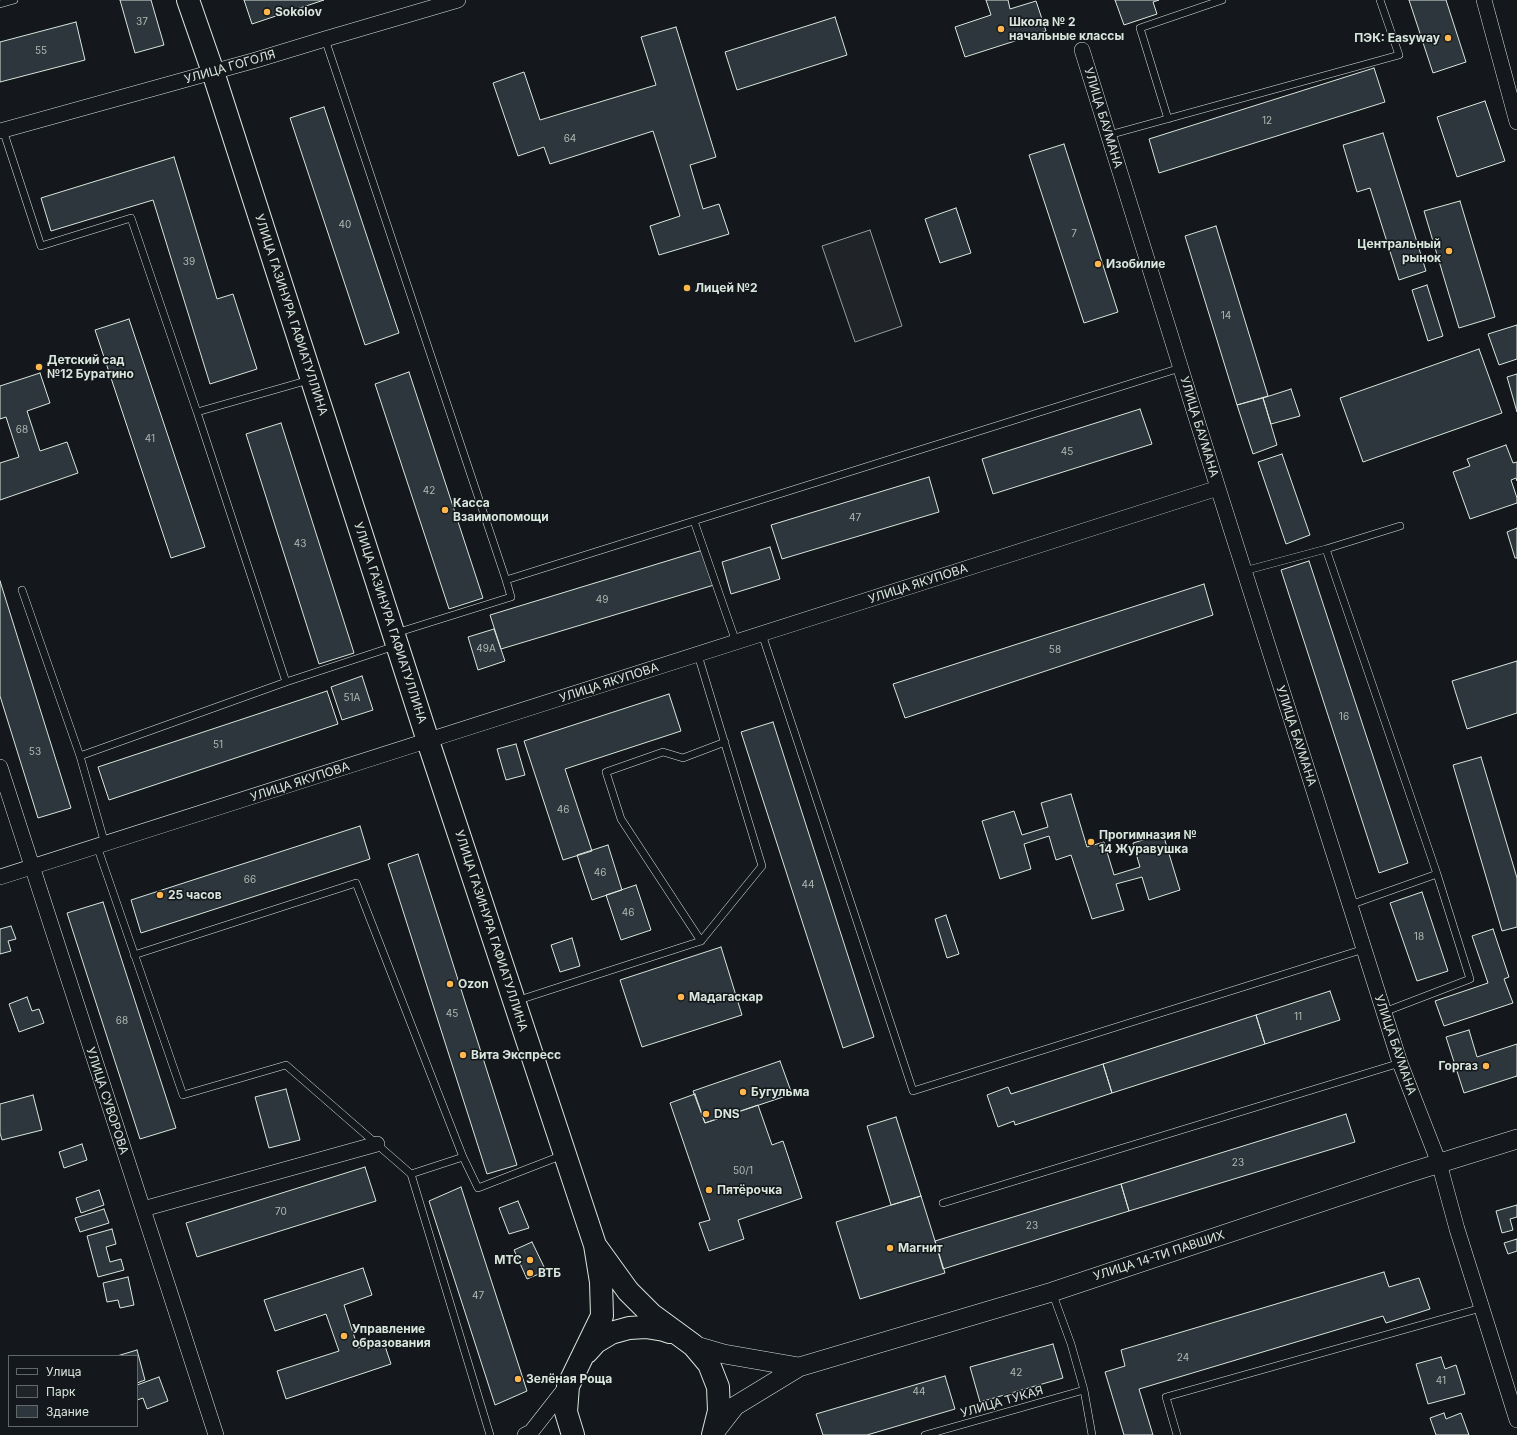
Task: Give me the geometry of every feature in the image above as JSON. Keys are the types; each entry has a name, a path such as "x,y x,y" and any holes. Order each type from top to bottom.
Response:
{"main road":[{"name":"УЛИЦА ГАЗИНУРА ГАФИАТУЛЛИНА","path":"188,0 213,72 428,741 595,1245"},
{"path":"595,1245 628,1290 652,1315 687,1341 709,1364 718,1386 719,1411 713,1435"},
{"path":"573,1435 566,1412 568,1386 602,1316 601,1282 595,1245"},
{"path":"583,1355 596,1342 611,1333 628,1328 646,1327 664,1330 687,1341"}],"street":[{"name":"УЛИЦА ГОГОЛЯ","path":"2,130 256,60 458,0"},
{"path":"1484,0 1517,122"},
{"name":"УЛИЦА БАУМАНА","path":"1082,50 1244,572 1400,1063 1439,1163 1457,1229 1517,1420"},
{"name":"УЛИЦА ЯКУПОВА","path":"0,877 1218,488"},
{"name":"УЛИЦА СУВОРОВА","path":"1,771 216,1435"},
{"name":"УЛИЦА 14-ТИ ПАВШИХ","path":"799,1367 1052,1292 1439,1163 1517,1139"},
{"path":"142,1209 377,1144"},
{"path":"687,1341 724,1354 799,1367"},
{"path":"713,1435 735,1406 799,1367"},
{"path":"526,1435 531,1432 568,1386"}],"lane":[{"path":"0,4 14,0"},
{"path":"1168,119 1140,28 1222,0"},
{"path":"1109,135 1399,55 1380,0"},
{"path":"80,756 286,682 510,596 506,580 325,39"},
{"path":"2,130 41,246 131,218 286,682"},
{"path":"506,580 1180,368"},
{"path":"197,412 312,379"},
{"path":"694,521 736,642"},
{"path":"1244,572 1400,526"},
{"path":"1326,549 1437,874 1470,979 1384,1012"},
{"path":"22,590 80,756 101,845 134,955 183,1096 286,1064 411,1174 490,1435"},
{"path":"762,634 913,1091 1364,949"},
{"path":"515,1001 701,941 762,866 698,655"},
{"path":"701,941 621,819 606,772 663,752 683,758 725,742"},
{"path":"1350,905 1437,874"},
{"path":"134,955 356,883 463,1157 478,1188 565,1155"},
{"path":"942,1203 1400,1063"},
{"path":"411,1174 463,1157"},
{"path":"1052,1292 1071,1344 1084,1390 1092,1435"},
{"path":"1176,1435 1166,1397 1481,1308"},
{"name":"УЛИЦА ТУКАЯ","path":"925,1435 1084,1390"}],"green space":[{"path":"870,230 902,326 855,342 822,246"}],"building":[{"path":"120,0 151,0 164,45 135,53"},
{"path":"244,0 324,0 252,24"},
{"name":"Школа № 2 начальные классы","path":"986,0 1008,0 1010,9 1036,1 1046,31 965,57 955,27 991,15"},
{"path":"1115,0 1159,0 1153,2 1157,14 1124,25"},
{"path":"1409,0 1446,0 1466,62 1433,73"},
{"path":"835,17 847,55 737,90 725,52"},
{"path":"76,22 85,60 0,82 0,42"},
{"path":"676,27 716,157 690,165 703,209 719,204 729,234 659,255 650,226 680,216 653,131 550,164 544,147 518,156 493,83 524,72 540,120 656,85 641,37"},
{"path":"1374,68 1385,102 1159,173 1149,139"},
{"path":"1485,101 1505,161 1457,177 1437,117"},
{"path":"324,107 399,333 365,345 290,118"},
{"path":"1383,133 1426,271 1399,280 1370,188 1357,192 1343,145"},
{"path":"1064,144 1118,312 1084,323 1029,155"},
{"path":"174,157 217,299 233,294 257,369 210,384 153,200 51,231 41,198"},
{"path":"1460,201 1495,317 1459,328 1424,211"},
{"path":"956,208 971,253 940,263 925,219"},
{"path":"1216,226 1268,396 1237,405 1185,236"},
{"path":"1427,285 1443,336 1428,341 1412,290"},
{"path":"129,319 205,547 171,558 95,330"},
{"path":"1517,325 1517,359 1499,365 1488,334"},
{"path":"1479,349 1502,413 1363,462 1340,398"},
{"path":"409,372 483,598 449,609 375,384"},
{"path":"40,373 50,403 27,411 40,451 67,442 78,473 0,500 0,463 19,457 6,417 0,419 0,386"},
{"path":"1517,374 1517,412 1507,377"},
{"path":"1291,389 1300,416 1271,424 1263,398"},
{"path":"1263,398 1277,445 1253,454 1237,405"},
{"path":"1140,409 1152,444 993,494 982,459"},
{"path":"281,423 354,653 319,664 246,434"},
{"path":"1506,445 1513,463 1517,462 1517,481 1516,478 1511,480 1517,498 1517,503 1470,519 1453,472 1470,466 1467,459"},
{"path":"1282,454 1310,535 1286,544 1258,462"},
{"path":"929,477 939,512 782,559 771,525"},
{"path":"1517,528 1517,558 1515,558 1507,532"},
{"path":"770,547 780,579 731,594 722,562"},
{"path":"703,550 714,585 501,649 490,615"},
{"path":"1309,561 1408,863 1379,873 1281,570"},
{"path":"0,581 71,808 38,818 0,696"},
{"path":"1204,584 1213,615 905,718 893,684"},
{"path":"494,629 505,661 478,670 468,637"},
{"path":"1517,661 1517,713 1467,729 1452,681"},
{"path":"362,676 373,710 342,720 331,687"},
{"path":"327,691 338,724 109,800 98,767"},
{"path":"669,694 681,731 565,769 592,851 563,860 524,741"},
{"path":"773,722 874,1037 843,1048 741,732"},
{"path":"516,744 525,775 506,780 497,749"},
{"path":"1481,757 1517,878 1517,927 1502,931 1453,765"},
{"path":"1071,794 1087,847 1104,842 1114,875 1140,867 1133,843 1163,834 1180,890 1149,900 1142,877 1116,884 1124,910 1092,919 1071,855 1056,860 1049,836 1024,844 1031,869 1000,879 982,821 1014,811 1022,835 1048,827 1041,803"},
{"path":"360,826 370,859 141,933 131,900"},
{"path":"608,845 622,890 592,900 577,855"},
{"path":"418,854 517,1165 487,1174 388,864"},
{"path":"636,885 651,930 621,940 606,895"},
{"path":"1422,892 1448,971 1417,981 1390,903"},
{"path":"103,902 176,1128 140,1139 67,913"},
{"path":"946,915 959,954 947,958 935,919"},
{"path":"11,926 16,939 8,941 11,951 0,954 0,929"},
{"path":"1493,929 1509,977 1504,979 1513,1003 1444,1026 1435,1001 1488,983 1472,936"},
{"path":"572,938 580,966 560,972 551,945"},
{"name":"Мадагаскар","path":"721,947 742,1015 642,1047 620,980"},
{"path":"1330,991 1340,1020 1265,1044 1256,1015"},
{"path":"27,997 32,1011 39,1009 44,1023 19,1032 9,1004"},
{"path":"1256,1015 1265,1044 1112,1093 1103,1064"},
{"name":"Горгаз","path":"1469,1030 1477,1057 1517,1044 1517,1076 1464,1093 1446,1037"},
{"name":"Бугульма","path":"780,1061 792,1094 705,1123 693,1091"},
{"path":"1103,1064 1112,1093 1015,1125 1014,1121 998,1127 987,1095 1008,1087 1011,1094"},
{"path":"286,1089 300,1140 269,1148 255,1097"},
{"path":"695,1094 705,1123 758,1105 772,1145 783,1141 802,1198 738,1220 744,1239 709,1251 699,1223 710,1220 670,1103"},
{"path":"33,1095 42,1130 2,1140 0,1133 0,1104"},
{"path":"1346,1114 1355,1142 1129,1211 1121,1184"},
{"path":"896,1117 921,1196 891,1205 867,1126"},
{"path":"82,1144 87,1160 64,1168 59,1152"},
{"path":"365,1167 376,1201 197,1257 186,1223"},
{"path":"1121,1184 1129,1211 943,1269 935,1241"},
{"path":"461,1187 527,1391 495,1405 429,1201"},
{"path":"99,1190 104,1205 81,1213 76,1198"},
{"path":"921,1196 945,1273 860,1299 836,1222"},
{"path":"518,1201 529,1228 509,1234 499,1208"},
{"path":"1517,1205 1517,1217 1510,1219 1513,1230 1502,1233 1496,1211"},
{"path":"104,1209 109,1223 80,1232 75,1218"},
{"path":"112,1229 116,1244 106,1247 110,1262 121,1259 124,1270 98,1277 87,1236"},
{"path":"1517,1239 1517,1251 1508,1254 1504,1243"},
{"path":"532,1242 546,1271 527,1279 514,1250"},
{"name":"Управление образования","path":"363,1268 372,1295 344,1305 358,1348 383,1340 391,1364 286,1399 277,1371 339,1351 326,1314 275,1331 264,1300"},
{"path":"1384,1272 1389,1287 1419,1278 1430,1309 1386,1323 1383,1316 1139,1389 1153,1435 1124,1435 1105,1372 1125,1366 1121,1350"},
{"path":"128,1277 134,1305 120,1308 118,1300 107,1302 103,1283"},
{"path":"1053,1344 1063,1378 980,1402 970,1367"},
{"path":"137,1350 145,1380 138,1383 138,1355 120,1355"},
{"path":"1441,1357 1445,1369 1456,1365 1465,1394 1428,1404 1416,1364"},
{"path":"945,1376 955,1409 867,1435 823,1435 816,1414"},
{"path":"159,1377 168,1401 147,1409 143,1398 138,1400 138,1385"},
{"path":"1444,1413 1446,1419 1461,1413 1469,1435 1436,1435 1430,1418"}],"place":[{"name":"Sokolov","path":"267,12"},
{"name":"Школа № 2 начальные классы","path":"1001,29"},
{"name":"ПЭК: Easyway","path":"1448,38"},
{"name":"Центральный рынок","path":"1449,251"},
{"name":"Изобилие","path":"1098,264"},
{"name":"Лицей №2","path":"687,288"},
{"name":"Детский сад №12 Буратино","path":"39,367"},
{"name":"Касса Взаимопомощи","path":"445,510"},
{"name":"Прогимназия № 14 Журавушка","path":"1091,842"},
{"name":"25 часов","path":"160,895"},
{"name":"Ozon","path":"450,984"},
{"name":"Мадагаскар","path":"681,997"},
{"name":"Вита Экспресс","path":"463,1055"},
{"name":"Горгаз","path":"1486,1066"},
{"name":"Бугульма","path":"743,1092"},
{"name":"DNS","path":"706,1114"},
{"name":"Пятёрочка","path":"709,1190"},
{"name":"Магнит","path":"890,1248"},
{"name":"МТС","path":"530,1260"},
{"name":"ВТБ","path":"530,1273"},
{"name":"Управление образования","path":"344,1336"},
{"name":"Зелёная Роща","path":"518,1379"}]}
